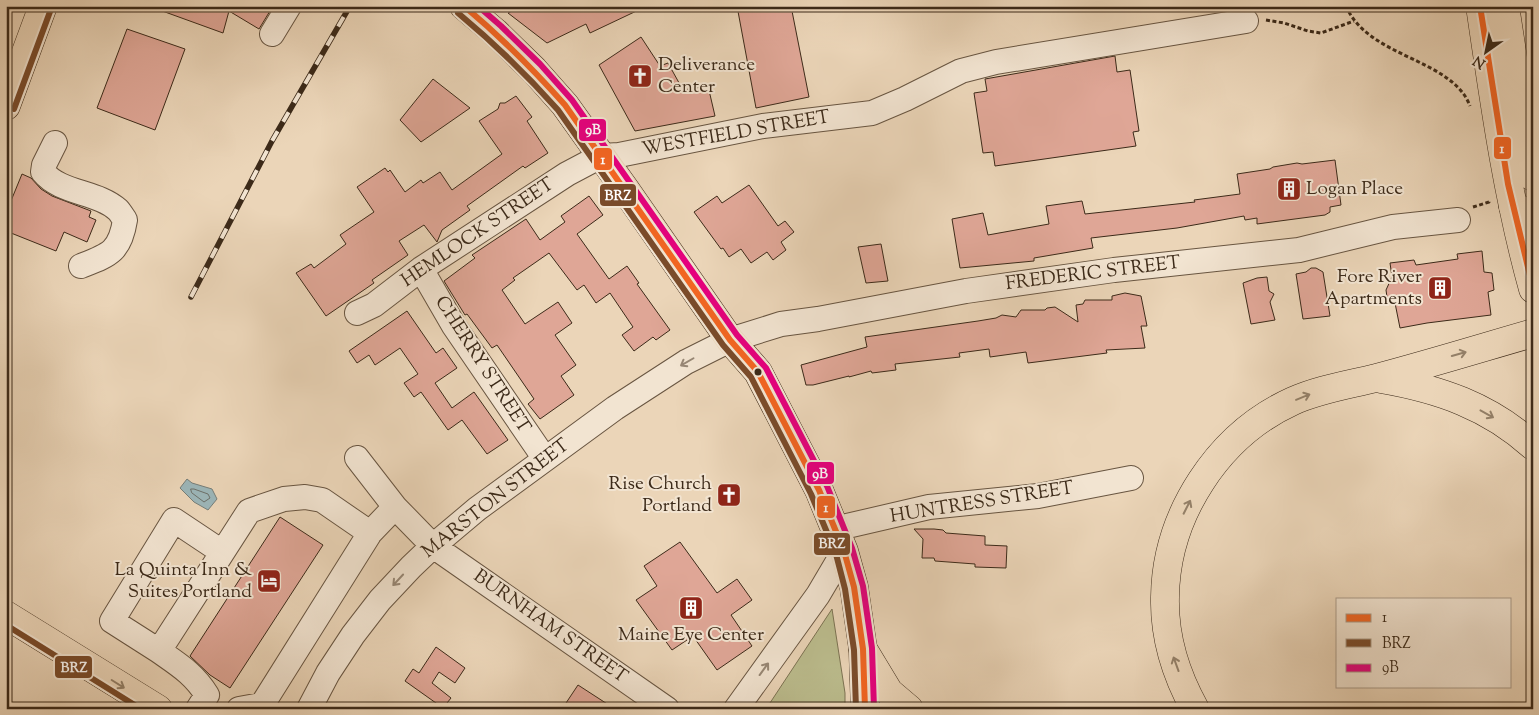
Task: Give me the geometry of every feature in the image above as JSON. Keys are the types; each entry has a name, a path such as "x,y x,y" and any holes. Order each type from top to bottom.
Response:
{"main road":[{"path":"6,106 15,58 44,6"},
{"path":"1480,6 1500,143 1523,211 1520,240 1533,289"},
{"path":"1505,6 1533,177"},
{"path":"467,7 543,80 564,106 626,189 730,340 758,372 818,490 839,540 854,587 863,649 865,709"},
{"path":"1195,709 1186,692 1173,657 1166,618 1166,576 1176,533 1184,511 1208,472 1228,448 1256,423 1274,411 1311,394 1343,384 1375,378 1533,333"},
{"path":"1375,378 1438,391 1470,404 1499,420 1533,446"},
{"path":"6,615 158,709"},
{"path":"863,649 889,692 909,709"}],"street":[{"path":"272,34 289,6"},
{"name":"WESTFIELD STREET","path":"601,156 619,155 763,126 872,113 905,99 960,71 996,62 1255,21"},
{"path":"55,143 44,165 43,172 50,180 100,200"},
{"name":"HEMLOCK STREET","path":"357,313 374,305 421,269 567,174 601,156"},
{"name":"FREDERIC STREET","path":"730,340 781,324 818,320 966,291 1114,270 1299,250 1393,228 1458,220"},
{"name":"CHERRY STREET","path":"421,269 460,334 545,459"},
{"name":"MARSTON STREET","path":"309,709 328,673 353,635 380,600 433,546 477,509 615,408 686,362 730,340"},
{"name":"BURNHAM STREET","path":"356,458 395,507 433,546 667,709"},
{"name":"HUNTRESS STREET","path":"839,540 929,507 1038,496 1131,478"},
{"path":"159,652 250,511 284,499 305,498 322,500 370,533"},
{"path":"222,552 174,520 112,621 190,672 199,683 202,702 237,709 262,706 370,533 395,507"},
{"path":"736,709 818,595 839,540"}],"path":[{"path":"1346,6 1354,21 1370,36 1442,75 1466,96 1472,110"},
{"path":"1255,21 1284,23 1308,31 1322,33 1354,21"},
{"path":"1458,220 1456,210 1490,202 1488,194"}],"green space":[{"path":"832,609 845,693 845,709 766,709"}],"water":[{"path":"187,479 192,483 212,489 217,499 208,510 194,502 180,488"}],"building":[{"path":"155,6 273,6 259,29 229,11 223,33 154,8"},
{"path":"522,6 647,6 590,33 586,24 547,43 508,13"},
{"path":"737,6 791,6 809,97 756,108"},
{"path":"127,29 185,49 155,130 97,108"},
{"name":"Deliverance Center","path":"641,37 660,66 668,63 683,90 708,86 715,116 635,131 599,65"},
{"path":"1115,56 1117,72 1130,70 1139,131 1133,132 1136,146 995,166 993,152 983,153 974,93 987,91 985,79"},
{"path":"433,79 470,108 421,142 400,120"},
{"path":"516,96 532,117 527,121 548,153 525,168 523,166 467,206 470,210 442,230 437,242 424,225 399,241 408,255 372,280 374,283 326,316 296,273 311,264 314,268 346,244 340,235 374,212 357,187 385,168 388,172 390,170 405,192 421,180 423,183 440,172 452,190 502,154 479,121 498,109 500,103 505,103"},
{"path":"1335,160 1341,205 1330,207 1330,212 1325,215 1257,224 1257,218 1245,220 1244,216 1177,228 1091,238 1093,248 1034,258 1034,261 960,268 952,219 983,213 988,235 1049,224 1046,206 1082,201 1085,214 1195,202 1194,200 1240,194 1237,174 1297,163"},
{"path":"22,174 31,178 41,189 52,196 91,211 89,217 96,220 87,242 64,232 56,251 6,231 6,213"},
{"path":"749,185 778,226 785,221 794,232 781,242 786,250 773,260 767,252 751,263 741,249 729,257 694,212 717,196 722,203"},
{"path":"589,196 603,215 577,234 609,279 627,266 639,283 637,284 670,330 656,340 653,337 634,351 622,335 633,327 610,293 596,303 584,285 577,290 549,253 513,278 515,280 502,290 525,324 558,302 572,323 555,335 576,365 561,376 574,395 540,419 528,404 534,399 497,345 492,348 467,314 465,315 444,281 475,258 472,255 526,219 540,240 565,222 561,216"},
{"path":"881,244 888,281 866,283 858,247"},
{"name":"Fore River Apartments","path":"1482,251 1484,272 1492,273 1494,290 1488,292 1491,315 1400,328 1395,303 1388,304 1386,290 1392,277 1390,263 1414,260 1416,265 1458,259 1457,254"},
{"path":"1311,268 1316,268 1323,272 1330,316 1303,319 1296,274 1306,272"},
{"path":"1267,277 1269,291 1274,294 1270,302 1275,320 1251,324 1243,283"},
{"path":"1125,293 1141,296 1147,326 1141,326 1145,348 1106,350 1107,353 1028,363 1026,352 990,357 989,349 959,353 960,357 895,364 896,370 872,373 871,371 806,385 801,365 867,347 865,337 978,321 1002,315 1016,317 1021,310 1045,310 1055,307 1078,322 1076,305 1083,304 1085,300 1112,300 1112,296"},
{"path":"407,311 436,353 443,348 457,368 435,383 452,408 474,392 508,440 487,454 462,420 448,430 421,392 414,397 404,383 418,374 400,348 375,365 369,355 357,363 349,351"},
{"name":"La Quinta Inn & Suites Portland","path":"280,517 323,545 230,688 210,675 190,656"},
{"path":"914,529 934,529 943,530 946,533 985,536 985,545 1007,546 1006,568 975,567 975,564 935,561 934,558 922,558 923,539"},
{"name":"Maine Eye Center","path":"680,542 717,593 737,579 752,600 731,615 752,646 717,670 693,636 672,650 636,600 657,586 644,566"},
{"path":"436,647 465,668 455,683 439,672 432,683 451,698 443,708 405,681 413,669 419,673"},
{"path":"578,685 615,709 562,709"}],"railway":[{"path":"191,297 272,141 350,6"}],"transit line":[{"name":"1","path":"464,6 491,29 565,105 730,340 758,372 819,490 844,551 854,587 863,649 865,709"},
{"name":"9B","path":"478,6 540,64 572,100 737,335 766,368 827,486 852,548 863,586 872,648 874,709"},
{"name":"1","path":"1480,6 1508,184 1533,288"},
{"name":"BRZ","path":"14,109 51,9"},
{"name":"BRZ","path":"458,13 510,60 558,110 723,345 751,377 811,494 836,554 845,589 854,650 856,709"},
{"name":"BRZ","path":"6,625 141,709"}],"place":[{"name":"Deliverance Center","path":"640,76"},
{"name":"Logan Place","path":"1289,189"},
{"name":"Fore River Apartments","path":"1440,288"},
{"name":"Rise Church Portland","path":"729,495"},
{"name":"La Quinta Inn & Suites Portland","path":"269,581"},
{"name":"Maine Eye Center","path":"691,608"}]}
